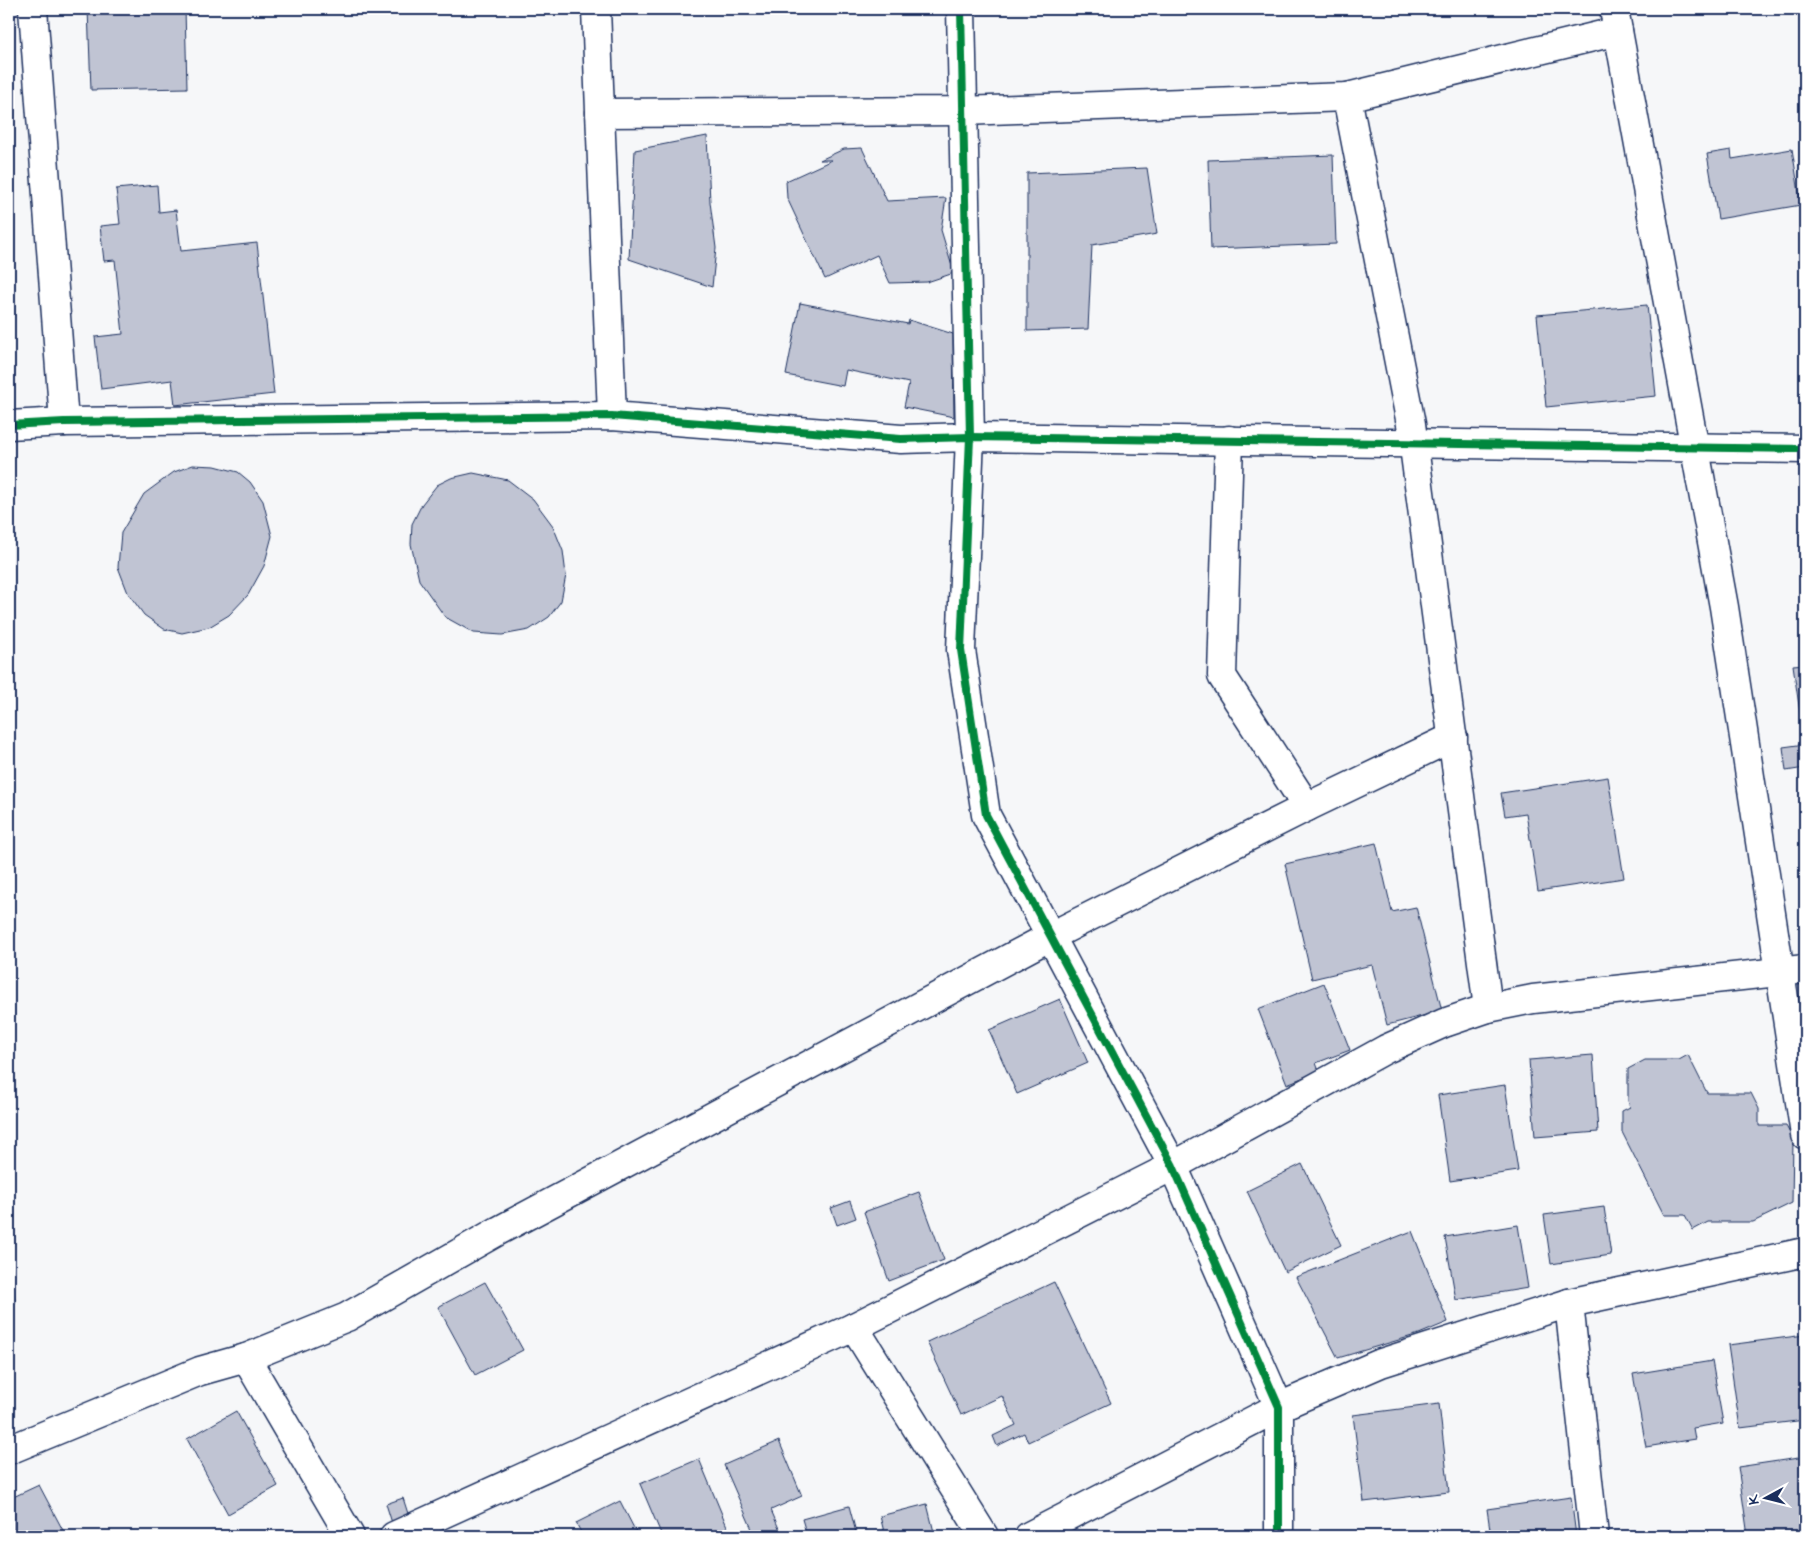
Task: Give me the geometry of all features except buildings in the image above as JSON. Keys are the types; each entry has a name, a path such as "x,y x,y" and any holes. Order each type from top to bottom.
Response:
{"street":[{"path":"33,9 64,422"},
{"path":"596,9 612,416"},
{"path":"961,9 970,437 961,650 986,815 1173,1166 1279,1407 1279,1536"},
{"path":"600,113 963,111 1347,97 1616,20 1694,447 1793,970 1805,1135"},
{"path":"1347,97 1414,443 1488,1008"},
{"path":"9,425 64,422 612,416 901,439 970,437 1805,449"},
{"path":"1230,440 1222,676 1307,807"},
{"path":"9,1450 200,1371 246,1358 347,1317 507,1227 1050,936 1307,807 1453,737"},
{"path":"394,1536 854,1327 1173,1166 1386,1049 1444,1023 1488,1008 1533,999 1793,970"},
{"path":"1029,1536 1279,1407 1381,1363 1569,1303 1805,1252"},
{"path":"1569,1303 1594,1536"},
{"path":"854,1327 984,1536"},
{"path":"246,1358 350,1536"}],"cycle path":[{"path":"961,9 970,437 961,650 986,815 1173,1166 1279,1407 1279,1536"},
{"path":"9,425 64,422 612,416 901,439 970,437 1805,449"}]}
